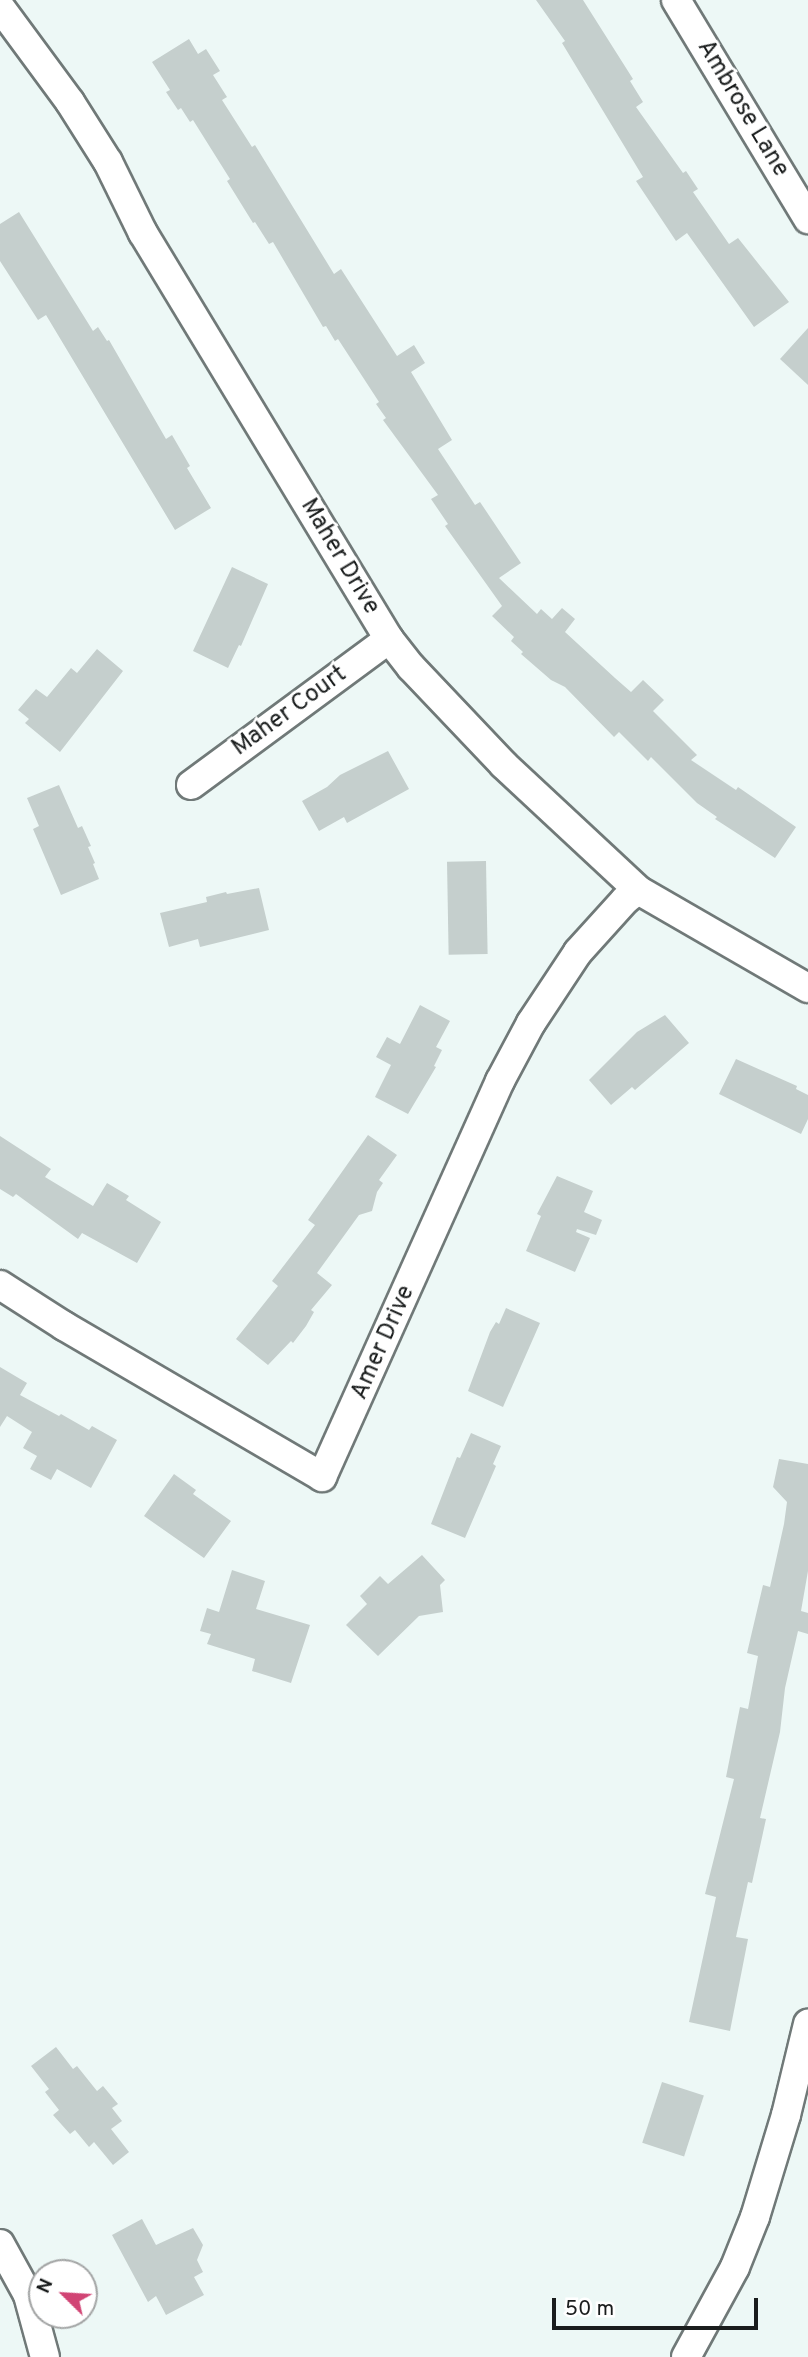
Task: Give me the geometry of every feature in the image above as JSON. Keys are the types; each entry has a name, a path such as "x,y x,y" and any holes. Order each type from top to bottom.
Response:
{"street":[{"name":"Ambrose Lane","path":"676,0 808,219"},
{"name":"Maher Drive","path":"0,7 31,45 77,112 108,162 143,233 389,639 411,667 504,765 638,890 808,988"},
{"name":"Maher Court","path":"191,785 389,639"},
{"name":"Amer Drive","path":"0,1285 64,1326 322,1477 500,1081 537,1014 578,951 625,900 638,890"},
{"path":"686,2357 735,2267 755,2217 801,2082 808,2024"},
{"path":"0,2244 28,2295 45,2357"}],"building":[{"path":"536,0 583,0 633,79 630,81 643,102 636,107 683,173 686,171 698,189 693,192 729,244 738,238 789,302 754,327 687,233 676,241 636,181 643,177 562,43 565,41"},
{"path":"189,39 198,54 206,49 220,71 213,75 227,97 222,100 252,147 255,145 334,274 341,269 397,356 414,345 425,363 411,372 452,440 438,449 475,505 480,502 521,563 499,578 537,614 541,609 552,619 562,608 575,619 565,632 615,678 631,692 643,680 664,700 653,711 697,755 691,760 736,790 738,787 796,827 775,858 715,819 717,817 697,803 651,757 648,761 619,732 614,737 565,687 551,680 521,654 523,652 511,641 514,637 492,616 502,606 445,526 448,524 431,499 438,495 383,420 386,418 376,404 379,402 338,339 335,341 326,326 323,327 273,242 269,244 255,222 253,223 227,181 230,179 193,120 190,122 181,108 178,110 166,92 170,90 152,62"},
{"path":"19,212 93,331 98,327 107,341 109,340 166,439 172,435 190,466 187,468 211,508 175,530 46,315 38,320 0,261 0,224"},
{"path":"808,328 808,385 780,359"},
{"path":"232,567 268,584 241,646 239,645 228,668 193,651"},
{"path":"97,649 123,671 60,752 25,723 29,719 18,710 36,689 47,697 71,668 77,673"},
{"path":"388,751 409,789 347,823 344,817 319,831 302,801 327,787 340,775"},
{"path":"59,785 78,828 82,826 91,846 88,847 99,879 61,895 33,829 39,826 27,798"},
{"path":"486,861 488,954 449,955 447,862"},
{"path":"259,888 269,930 200,947 198,939 169,947 160,913 207,902 206,897"},
{"path":"420,1005 450,1021 436,1047 442,1050 434,1066 436,1067 408,1114 375,1097 391,1065 376,1057 387,1037 400,1044"},
{"path":"665,1015 689,1043 635,1090 632,1087 611,1105 589,1080 637,1032"},
{"path":"736,1059 797,1086 796,1089 808,1095 808,1119 801,1134 719,1094"},
{"path":"368,1135 397,1155 379,1180 383,1183 377,1192 372,1211 359,1215 317,1273 332,1285 311,1310 314,1312 293,1343 291,1341 268,1365 236,1339 278,1286 272,1281 315,1225 308,1220"},
{"path":"0,1136 51,1169 45,1177 93,1206 107,1183 129,1196 126,1200 161,1222 137,1263 82,1233 78,1239 16,1194 13,1197 0,1189"},
{"path":"557,1176 593,1191 584,1212 602,1220 596,1235 577,1229 576,1232 590,1238 575,1272 526,1251 541,1216 537,1214"},
{"path":"506,1308 540,1323 503,1407 468,1391 490,1332 496,1322 499,1324"},
{"path":"0,1367 27,1383 20,1395 89,1430 92,1426 117,1440 91,1488 57,1469 51,1480 30,1469 37,1456 23,1448 32,1432 7,1416 0,1427"},
{"path":"471,1433 501,1446 493,1464 496,1466 465,1538 431,1524 457,1457 460,1458"},
{"path":"779,1459 808,1464 808,1571 801,1611 808,1613 808,1634 798,1631 785,1688 780,1732 760,1818 766,1819 752,1883 748,1882 736,1937 748,1939 730,2031 689,2022 716,1897 705,1894 734,1779 726,1777 740,1707 748,1709 758,1656 747,1653 763,1585 770,1587 784,1524 787,1502 773,1487"},
{"path":"174,1474 196,1490 193,1494 231,1521 204,1558 144,1516"},
{"path":"422,1555 445,1580 440,1585 443,1612 419,1616 378,1656 346,1625 367,1604 360,1596 380,1576 388,1584"},
{"path":"232,1570 265,1581 256,1609 310,1625 291,1683 252,1671 255,1659 207,1644 211,1634 200,1631 207,1608 219,1612"},
{"path":"56,2047 73,2069 77,2066 97,2091 103,2086 118,2104 112,2108 122,2121 111,2129 129,2152 113,2165 94,2142 89,2147 75,2130 70,2134 53,2115 59,2110 45,2092 49,2089 31,2066"},
{"path":"662,2082 704,2096 684,2156 642,2143"},
{"path":"142,2219 156,2245 193,2228 203,2245 197,2260 203,2272 194,2277 204,2295 166,2315 156,2296 148,2302 112,2235"}]}
